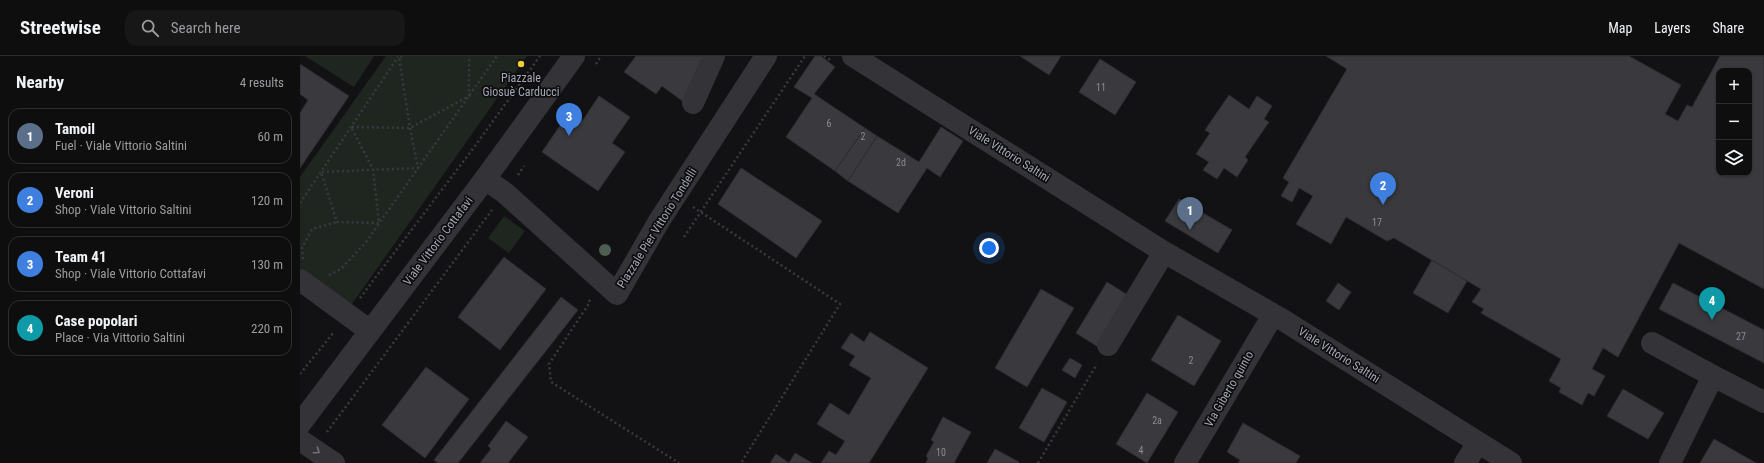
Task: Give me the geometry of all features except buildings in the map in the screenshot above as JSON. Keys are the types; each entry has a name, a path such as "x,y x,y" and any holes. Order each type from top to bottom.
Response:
{"street":[{"name":"Viale Vittorio Cottafavi","path":"300,424 485,179 574,56"},
{"path":"693,103 714,56"},
{"name":"Piazzale Pier Vittorio Tondelli","path":"485,179 505,193 617,294 676,196 766,56"},
{"name":"Viale Vittorio Saltini","path":"853,56 1164,252 1273,315 1511,463"},
{"path":"1108,345 1164,252"},
{"path":"304,283 347,316 370,331"},
{"name":"Via Giberto quinto","path":"1185,463 1273,315"},
{"path":"1652,343 1764,402"},
{"path":"1670,463 1713,376"},
{"path":"300,440 334,463"},
{"path":"1465,463 1478,443"}],"path":[{"path":"400,56 410,128 418,168"},
{"path":"300,203 400,56"},
{"path":"469,56 469,96"},
{"path":"379,223 337,222 312,229 302,248 304,283 341,269 362,246 379,223 497,56"},
{"path":"300,374 347,316 475,146 540,56"},
{"path":"684,237 805,56"},
{"path":"351,127 410,128 469,96"},
{"path":"351,127 373,169 379,223"},
{"path":"321,172 418,168"},
{"path":"321,172 337,222"},
{"path":"676,196 840,304 741,463"},
{"path":"324,434 494,208"},
{"path":"585,297 590,302 549,364 551,382 679,463"},
{"path":"1038,463 1108,345"}],"shaded area":[{"path":"305,56 374,56 354,87"},
{"path":"386,56 527,56 347,311 300,279 300,177"},
{"path":"504,216 525,231 509,253 488,238"}],"place":[{"name":"Piazzale Giosuè Carducci","path":"521,64"},
{"name":"Team 41","path":"569,136"},
{"name":"Veroni","path":"1383,205"},
{"name":"Tamoil","path":"1190,230"},
{"name":"Case popolari","path":"1712,320"}]}
